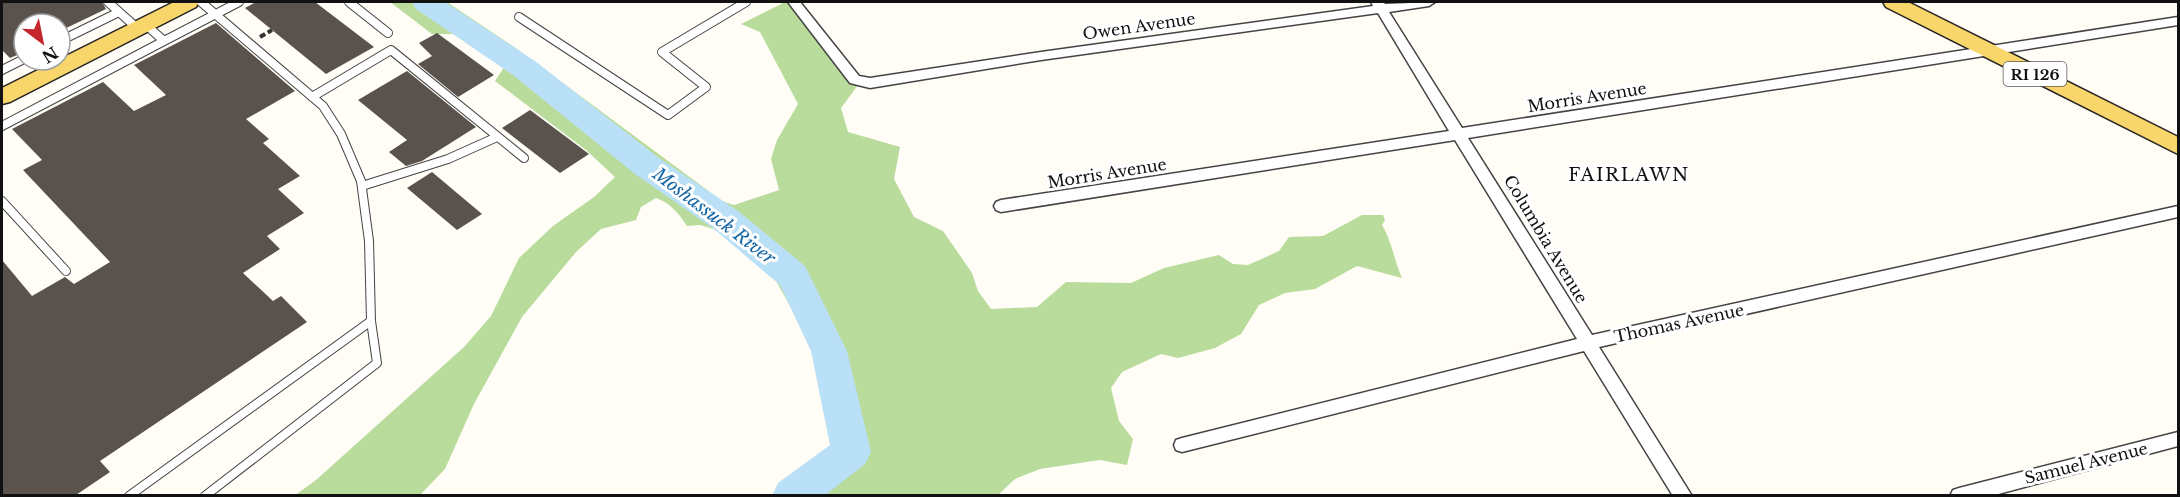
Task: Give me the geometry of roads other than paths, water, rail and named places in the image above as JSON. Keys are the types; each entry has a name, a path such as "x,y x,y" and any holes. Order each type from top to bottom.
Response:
{"main road":[{"path":"72,57 189,2"},
{"name":"RI 126","path":"1893,2 2178,146"},
{"path":"2,96 44,72"}],"street":[{"name":"Owen Avenue","path":"794,2 855,80 870,83 1379,5 1429,2"},
{"name":"Columbia Avenue","path":"1379,5 1683,495"},
{"name":"Morris Avenue","path":"1001,206 2178,21"},
{"name":"Thomas Avenue","path":"1182,445 1588,343 2178,212"},
{"name":"Samuel Avenue","path":"1959,495 2178,439"}],"lane":[{"path":"108,2 119,12 164,41"},
{"path":"201,2 323,106 341,134 362,186 369,242 371,321 377,363 205,495"},
{"path":"2,126 239,2"},
{"path":"349,2 388,33"},
{"path":"519,17 668,115 706,87 662,52 746,2"},
{"path":"72,35 119,12"},
{"path":"312,97 391,50 524,158"},
{"path":"362,186 449,159 497,137"},
{"path":"2,201 66,270"},
{"path":"129,495 371,321"}],"waterway":[{"name":"Moshassuck River","path":"426,2 524,68 647,166 726,220 793,276 829,351 851,452 792,496"}],"district":[{"name":"FAIRLAWN","path":"1629,175"}]}
